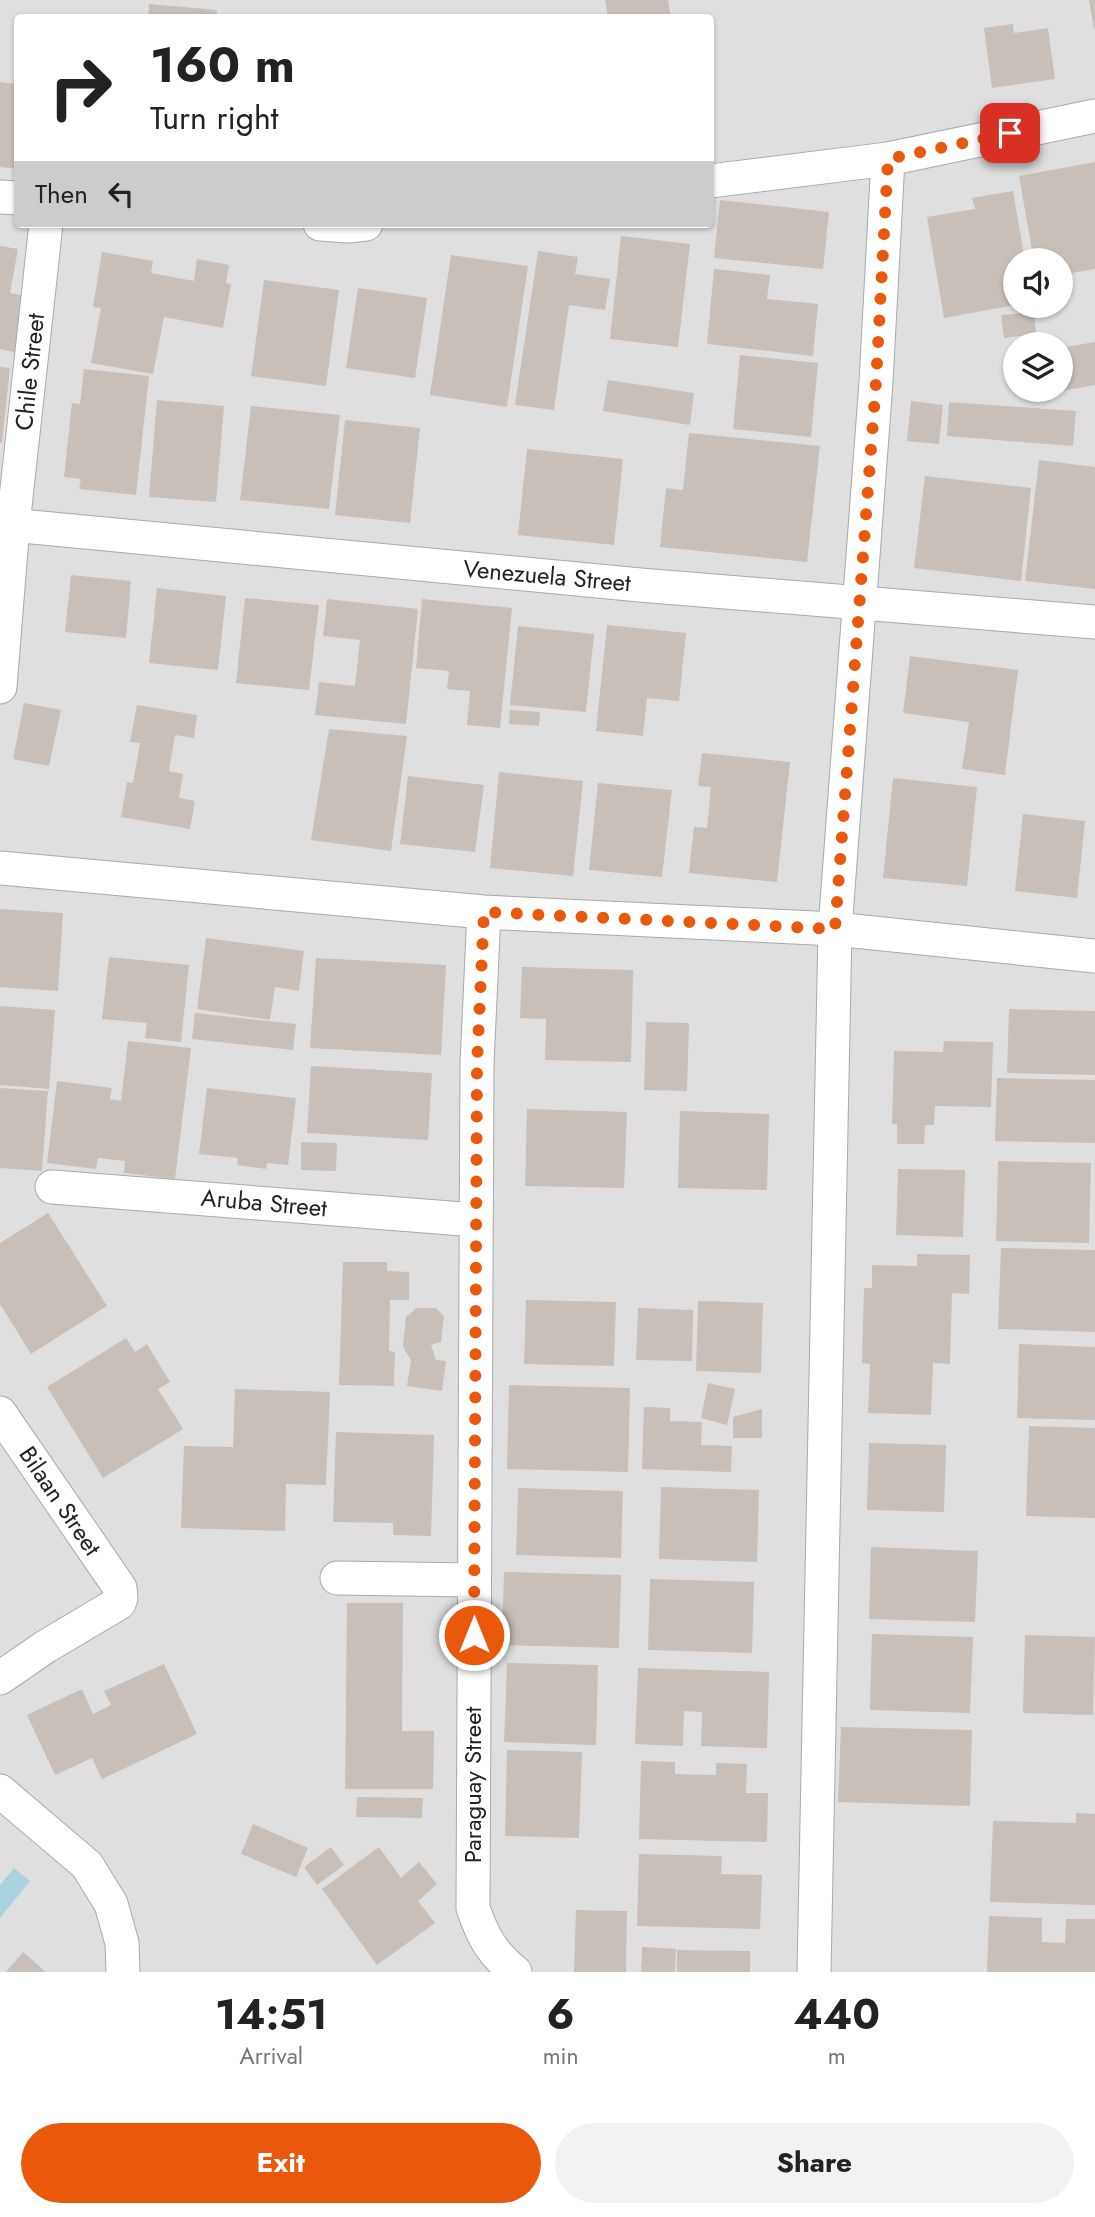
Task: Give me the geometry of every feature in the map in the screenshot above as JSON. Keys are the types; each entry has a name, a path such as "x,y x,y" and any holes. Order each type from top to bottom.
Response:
{"street":[{"path":"714,181 888,159 1095,116"},
{"path":"814,1972 835,929 876,382 888,159"},
{"name":"Chile Street","path":"0,687 6,525 45,228"},
{"name":"Venezuela Street","path":"6,525 626,584 1095,622"},
{"path":"0,868 484,912 835,929 1095,956"},
{"name":"Paraguay Street","path":"484,912 477,1064 473,1908 483,1937 498,1957 515,1972"},
{"name":"Aruba Street","path":"52,1187 476,1220"},
{"name":"Bilaan Street","path":"0,1413 120,1588 121,1598 119,1603 45,1647 0,1678"},
{"path":"337,1578 474,1580"},
{"path":"0,1791 87,1865 111,1904 122,1943 123,1972"}],"shaded area":[{"path":"0,0 1095,0 1095,1972 0,1972"}],"water":[{"path":"14,1868 30,1881 0,1918 0,1885"}],"building":[{"path":"605,0 668,0 670,14 607,14"},
{"path":"1089,0 1095,0 1095,29 1094,29"},
{"path":"149,4 217,10 216,14 148,14"},
{"path":"1013,24 1014,33 1048,28 1055,79 992,88 984,28"},
{"path":"0,82 14,84 14,169 0,167"},
{"path":"1095,162 1095,269 1073,273 1073,248 1032,248 1019,176"},
{"path":"1013,191 1023,248 1003,248 1003,307 944,318 927,217 975,209 972,198"},
{"path":"720,200 829,212 823,269 714,258"},
{"path":"621,236 690,244 678,347 610,339"},
{"path":"0,246 18,249 10,293 28,297 18,353 0,349"},
{"path":"538,251 578,257 575,274 610,279 605,310 569,305 554,410 515,405"},
{"path":"102,252 153,261 151,273 194,281 197,259 229,265 226,283 231,284 223,328 164,317 153,374 91,363 101,308 93,307"},
{"path":"451,255 528,266 507,407 430,395"},
{"path":"714,269 770,275 767,299 818,304 813,356 707,344"},
{"path":"264,280 339,290 326,386 251,376"},
{"path":"358,288 427,298 415,378 346,368"},
{"path":"1001,315 1003,318 1035,318 1036,332 1003,332"},
{"path":"1095,342 1095,385 1073,389 1073,346"},
{"path":"740,355 818,363 811,437 733,429"},
{"path":"0,367 10,368 2,443 0,443"},
{"path":"84,369 149,376 136,495 79,489 81,479 64,477 72,403 80,404"},
{"path":"608,380 694,393 690,425 603,411"},
{"path":"157,400 224,406 216,502 149,497"},
{"path":"911,401 943,405 939,444 907,441"},
{"path":"949,402 1076,411 1073,446 947,436"},
{"path":"251,406 340,415 329,509 240,500"},
{"path":"345,420 420,428 410,523 335,515"},
{"path":"689,433 820,446 807,562 660,547 666,488 683,490"},
{"path":"527,449 623,459 614,545 518,535"},
{"path":"1039,460 1095,467 1095,589 1025,581"},
{"path":"925,476 1031,488 1021,581 914,568"},
{"path":"71,575 131,581 126,638 65,632"},
{"path":"157,588 226,596 218,670 149,663"},
{"path":"245,598 319,605 309,690 236,683"},
{"path":"327,599 418,609 406,724 315,715 319,682 355,686 360,640 323,636"},
{"path":"422,599 512,608 500,728 467,725 470,691 447,689 449,671 416,668"},
{"path":"607,625 686,633 679,701 647,698 643,736 596,731"},
{"path":"518,626 594,634 586,712 510,705"},
{"path":"910,656 1018,670 1005,775 962,769 969,722 903,713"},
{"path":"24,703 61,710 49,766 13,759"},
{"path":"137,705 197,715 194,738 175,735 169,771 183,774 179,798 195,801 190,829 121,817 127,782 133,783 140,743 130,742"},
{"path":"510,710 540,712 539,726 509,724"},
{"path":"329,729 407,736 391,851 311,840"},
{"path":"702,753 790,762 777,882 689,873 694,827 707,828 711,787 698,786"},
{"path":"499,772 583,781 573,876 490,868"},
{"path":"408,776 484,785 475,852 400,844"},
{"path":"893,778 977,787 967,886 883,878"},
{"path":"598,783 672,790 662,877 589,870"},
{"path":"1023,814 1085,821 1077,898 1015,891"},
{"path":"0,909 63,913 58,991 0,987"},
{"path":"206,938 304,951 299,991 275,987 270,1020 197,1009"},
{"path":"109,957 189,965 181,1042 145,1038 147,1023 102,1019"},
{"path":"316,958 446,965 441,1055 310,1048"},
{"path":"522,967 633,970 631,1062 545,1060 546,1019 520,1018"},
{"path":"0,1006 55,1010 49,1089 0,1085"},
{"path":"1009,1009 1095,1011 1095,1075 1007,1073"},
{"path":"195,1013 296,1024 293,1050 192,1039"},
{"path":"646,1022 689,1023 687,1091 644,1090"},
{"path":"128,1041 191,1048 175,1179 124,1173 125,1161 98,1158 96,1169 47,1163 57,1081 112,1088 110,1099 121,1101"},
{"path":"944,1041 993,1042 991,1107 935,1106 934,1125 925,1125 924,1144 897,1144 897,1124 892,1124 894,1051 943,1052"},
{"path":"311,1066 432,1073 428,1140 307,1133"},
{"path":"997,1078 1095,1080 1095,1143 995,1141"},
{"path":"0,1088 48,1091 42,1171 0,1168"},
{"path":"207,1088 296,1098 288,1165 267,1163 266,1169 237,1165 238,1158 199,1154"},
{"path":"527,1109 627,1112 624,1188 525,1186"},
{"path":"680,1111 769,1114 767,1190 678,1188"},
{"path":"301,1142 337,1143 336,1171 301,1170"},
{"path":"998,1161 1091,1163 1089,1243 996,1241"},
{"path":"898,1169 965,1170 963,1237 896,1235"},
{"path":"48,1213 107,1306 31,1354 0,1304 0,1243"},
{"path":"1001,1248 1095,1250 1095,1332 998,1329"},
{"path":"917,1254 970,1255 969,1294 952,1293 950,1364 933,1363 931,1415 868,1413 870,1364 862,1363 864,1288 872,1288 872,1265 917,1266"},
{"path":"343,1262 387,1262 387,1271 409,1272 409,1300 390,1300 389,1351 395,1352 394,1386 339,1385"},
{"path":"526,1300 616,1302 614,1366 524,1364"},
{"path":"698,1301 763,1303 761,1373 696,1371"},
{"path":"417,1308 436,1308 444,1316 441,1342 431,1345 436,1360 446,1361 442,1391 407,1386 411,1361 403,1346 406,1317"},
{"path":"638,1308 693,1310 692,1361 636,1360"},
{"path":"126,1338 135,1352 147,1344 170,1382 158,1389 183,1429 103,1478 47,1387"},
{"path":"1019,1344 1095,1347 1095,1420 1017,1418"},
{"path":"708,1383 735,1389 727,1425 701,1418"},
{"path":"509,1385 630,1388 628,1472 507,1469"},
{"path":"235,1389 330,1392 326,1485 286,1484 285,1531 181,1528 184,1446 233,1447"},
{"path":"644,1407 670,1408 670,1421 702,1422 701,1445 732,1446 731,1472 642,1469"},
{"path":"762,1409 762,1438 733,1438 733,1417"},
{"path":"1029,1426 1095,1428 1095,1518 1026,1516"},
{"path":"336,1432 434,1435 431,1536 393,1535 393,1523 333,1522"},
{"path":"869,1443 946,1445 944,1512 867,1510"},
{"path":"661,1487 759,1490 757,1562 659,1559"},
{"path":"518,1488 623,1491 621,1558 516,1555"},
{"path":"871,1547 978,1551 975,1622 869,1619"},
{"path":"504,1572 621,1575 619,1648 502,1645"},
{"path":"650,1579 754,1582 752,1653 648,1650"},
{"path":"347,1603 403,1603 402,1731 434,1731 433,1789 345,1789"},
{"path":"872,1634 973,1637 970,1713 870,1710"},
{"path":"1025,1635 1095,1637 1093,1715 1023,1713"},
{"path":"507,1663 598,1665 596,1745 504,1742"},
{"path":"164,1664 197,1734 102,1779 92,1758 55,1775 27,1715 82,1689 93,1714 111,1705 104,1691"},
{"path":"638,1668 769,1672 767,1748 701,1746 702,1712 684,1711 683,1746 635,1744"},
{"path":"841,1727 972,1730 970,1806 838,1802"},
{"path":"507,1750 582,1752 579,1838 505,1836"},
{"path":"641,1761 675,1762 675,1774 716,1775 716,1763 747,1764 746,1793 768,1793 767,1842 639,1839"},
{"path":"357,1797 423,1798 422,1818 356,1817"},
{"path":"1076,1813 1095,1814 1095,1905 990,1902 993,1821 1076,1823"},
{"path":"253,1824 308,1848 296,1877 241,1854"},
{"path":"331,1847 344,1865 317,1885 304,1867"},
{"path":"379,1847 401,1878 419,1862 437,1884 418,1901 435,1923 377,1965 322,1889"},
{"path":"639,1854 722,1856 721,1874 762,1875 760,1929 637,1926"},
{"path":"576,1910 627,1911 626,1972 574,1972"},
{"path":"989,1916 1042,1918 1042,1942 1065,1943 1066,1919 1095,1919 1095,1972 987,1972"},
{"path":"642,1947 676,1949 675,1972 641,1972"},
{"path":"677,1950 750,1951 750,1972 677,1972"},
{"path":"23,1952 46,1972 6,1972"}],"route":[{"path":"474,1635 477,1064 484,912 835,929 876,382 888,159 1010,133"}]}
